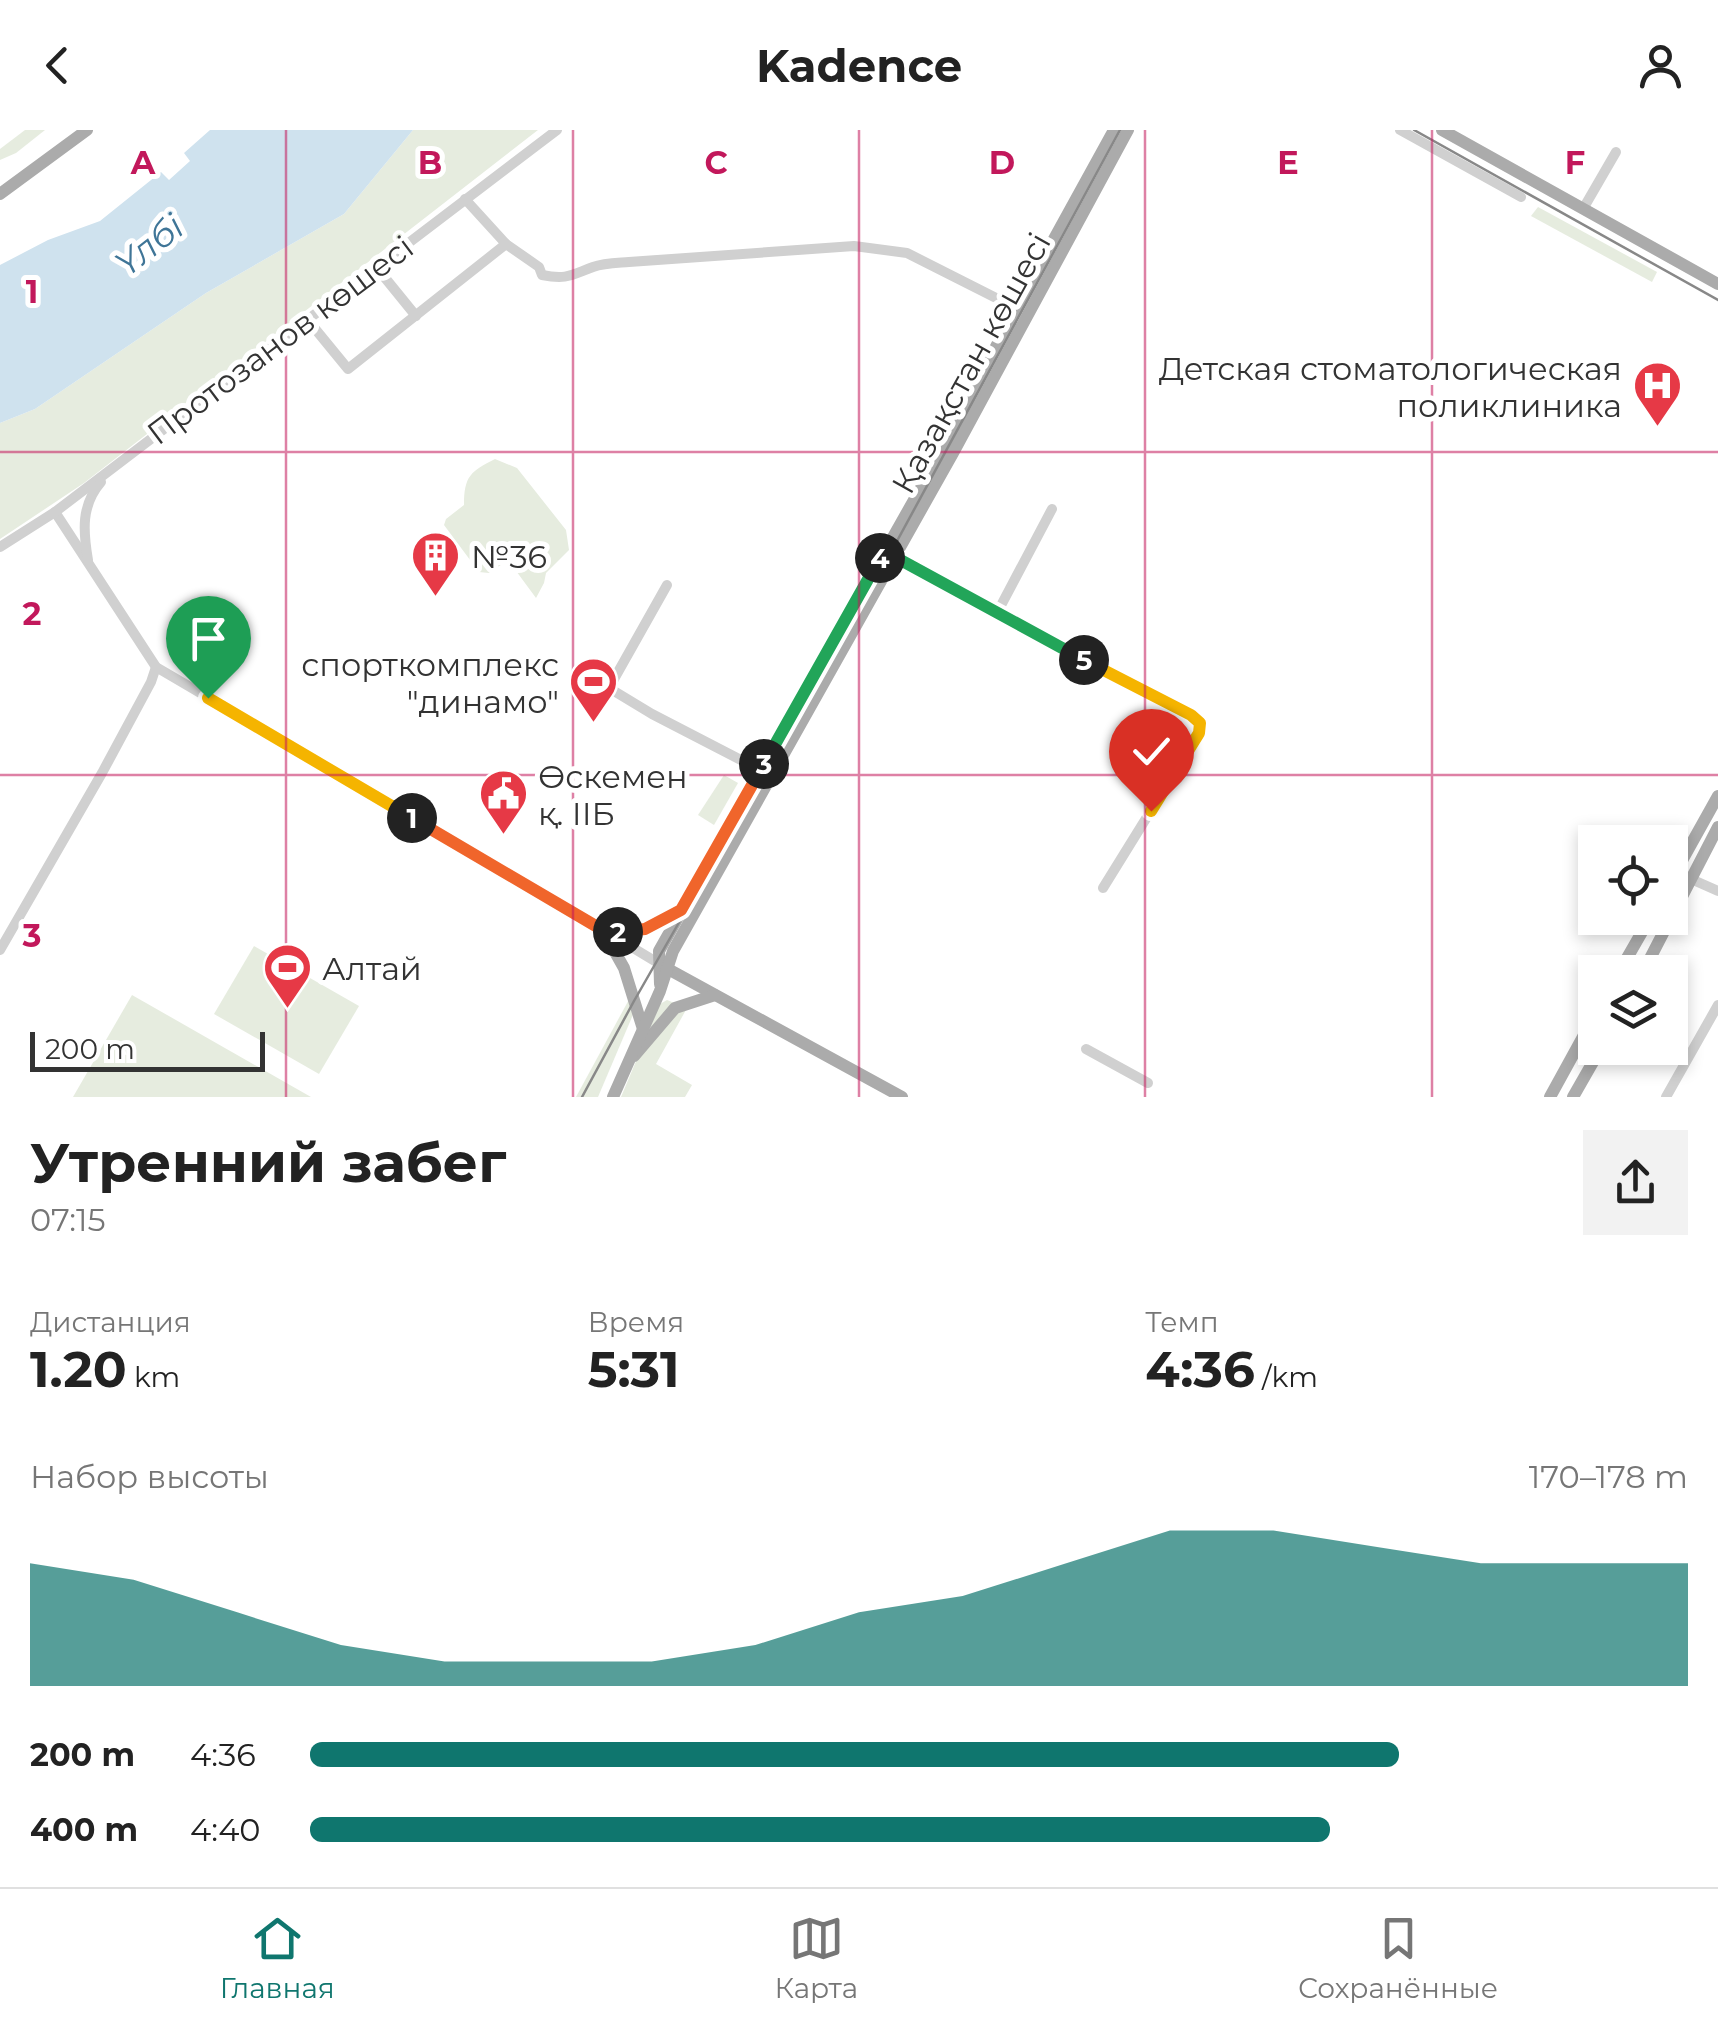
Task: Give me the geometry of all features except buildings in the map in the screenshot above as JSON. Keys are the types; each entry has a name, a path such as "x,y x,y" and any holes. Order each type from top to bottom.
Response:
{"main road":[{"path":"0,194 87,130"},
{"path":"1442,130 1461,135 1718,284"},
{"name":"Қазақстан көшесі","path":"613,1097 660,991 664,966 1120,132"},
{"name":"Қазақстан көшесі","path":"664,966 659,951 767,773"},
{"path":"1688,850 1718,796"},
{"path":"1652,955 1716,835"},
{"path":"606,932 645,929 681,910"},
{"path":"588,920 624,968 642,1029"},
{"path":"664,966 902,1097"},
{"path":"629,1061 675,1008 719,998"},
{"path":"1550,1097 1578,1047"},
{"path":"1574,1097 1591,1065"},
{"path":"1565,1071 1583,1080"}],"street":[{"name":"Протозанов көшесі","path":"0,547 55,512 557,130"},
{"path":"1400,130 1520,197"},
{"path":"1583,209 1616,152"},
{"path":"465,199 506,244 539,267 542,275 558,278 596,266 628,262 854,246 907,253 1023,311"},
{"path":"307,318 348,368 506,244"},
{"path":"376,268 416,316"},
{"path":"90,566 84,525 86,507 112,468"},
{"path":"997,613 1052,509"},
{"path":"55,512 156,667 664,966"},
{"path":"890,554 1200,723 1199,733 1103,888"},
{"path":"666,585 609,688 767,773"},
{"path":"0,950 102,773 156,667"},
{"path":"1691,879 1718,891"},
{"path":"1666,1097 1718,1006"},
{"path":"1086,1049 1148,1083"}],"shaded area":[{"path":"25,130 45,130 16,153 0,160 0,149"},
{"path":"413,130 538,130 84,483 0,539 0,423 35,409 206,293 344,214"},
{"path":"1538,207 1657,272 1652,282 1531,216"},
{"path":"495,459 517,468 566,530 569,550 546,573 536,598 508,560 489,573 479,572 444,525 464,505 470,476"},
{"path":"724,775 738,783 714,825 698,815"},
{"name":"Алтай","path":"254,946 359,1006 319,1074 214,1014"},
{"path":"632,994 632,1017 598,1097 576,1097"},
{"path":"132,995 311,1097 73,1097"},
{"path":"667,1000 687,1008 656,1064 692,1085 685,1097 621,1097 660,1004"}],"water":[{"name":"Үлбі","path":"210,130 413,130 344,214 206,293 35,409 0,423 0,265 48,240 100,221 161,172 169,180 190,161 184,153"}],"tram line":[{"path":"582,1097 890,554 1120,130"},
{"path":"1414,130 1718,300"}],"place":[{"name":"Детская стоматологическая поликлиника","path":"1657,428"},
{"name":"№36","path":"436,598"},
{"name":"спорткомплекс \"динамо\"","path":"594,724"},
{"name":"Өскемен қ. ІІБ","path":"503,836"},
{"name":"Алтай","path":"287,1010"}],"route":[{"path":"208,698 606,932 634,932 681,910 884,551 1200,723 1199,733 1151,811"}]}
